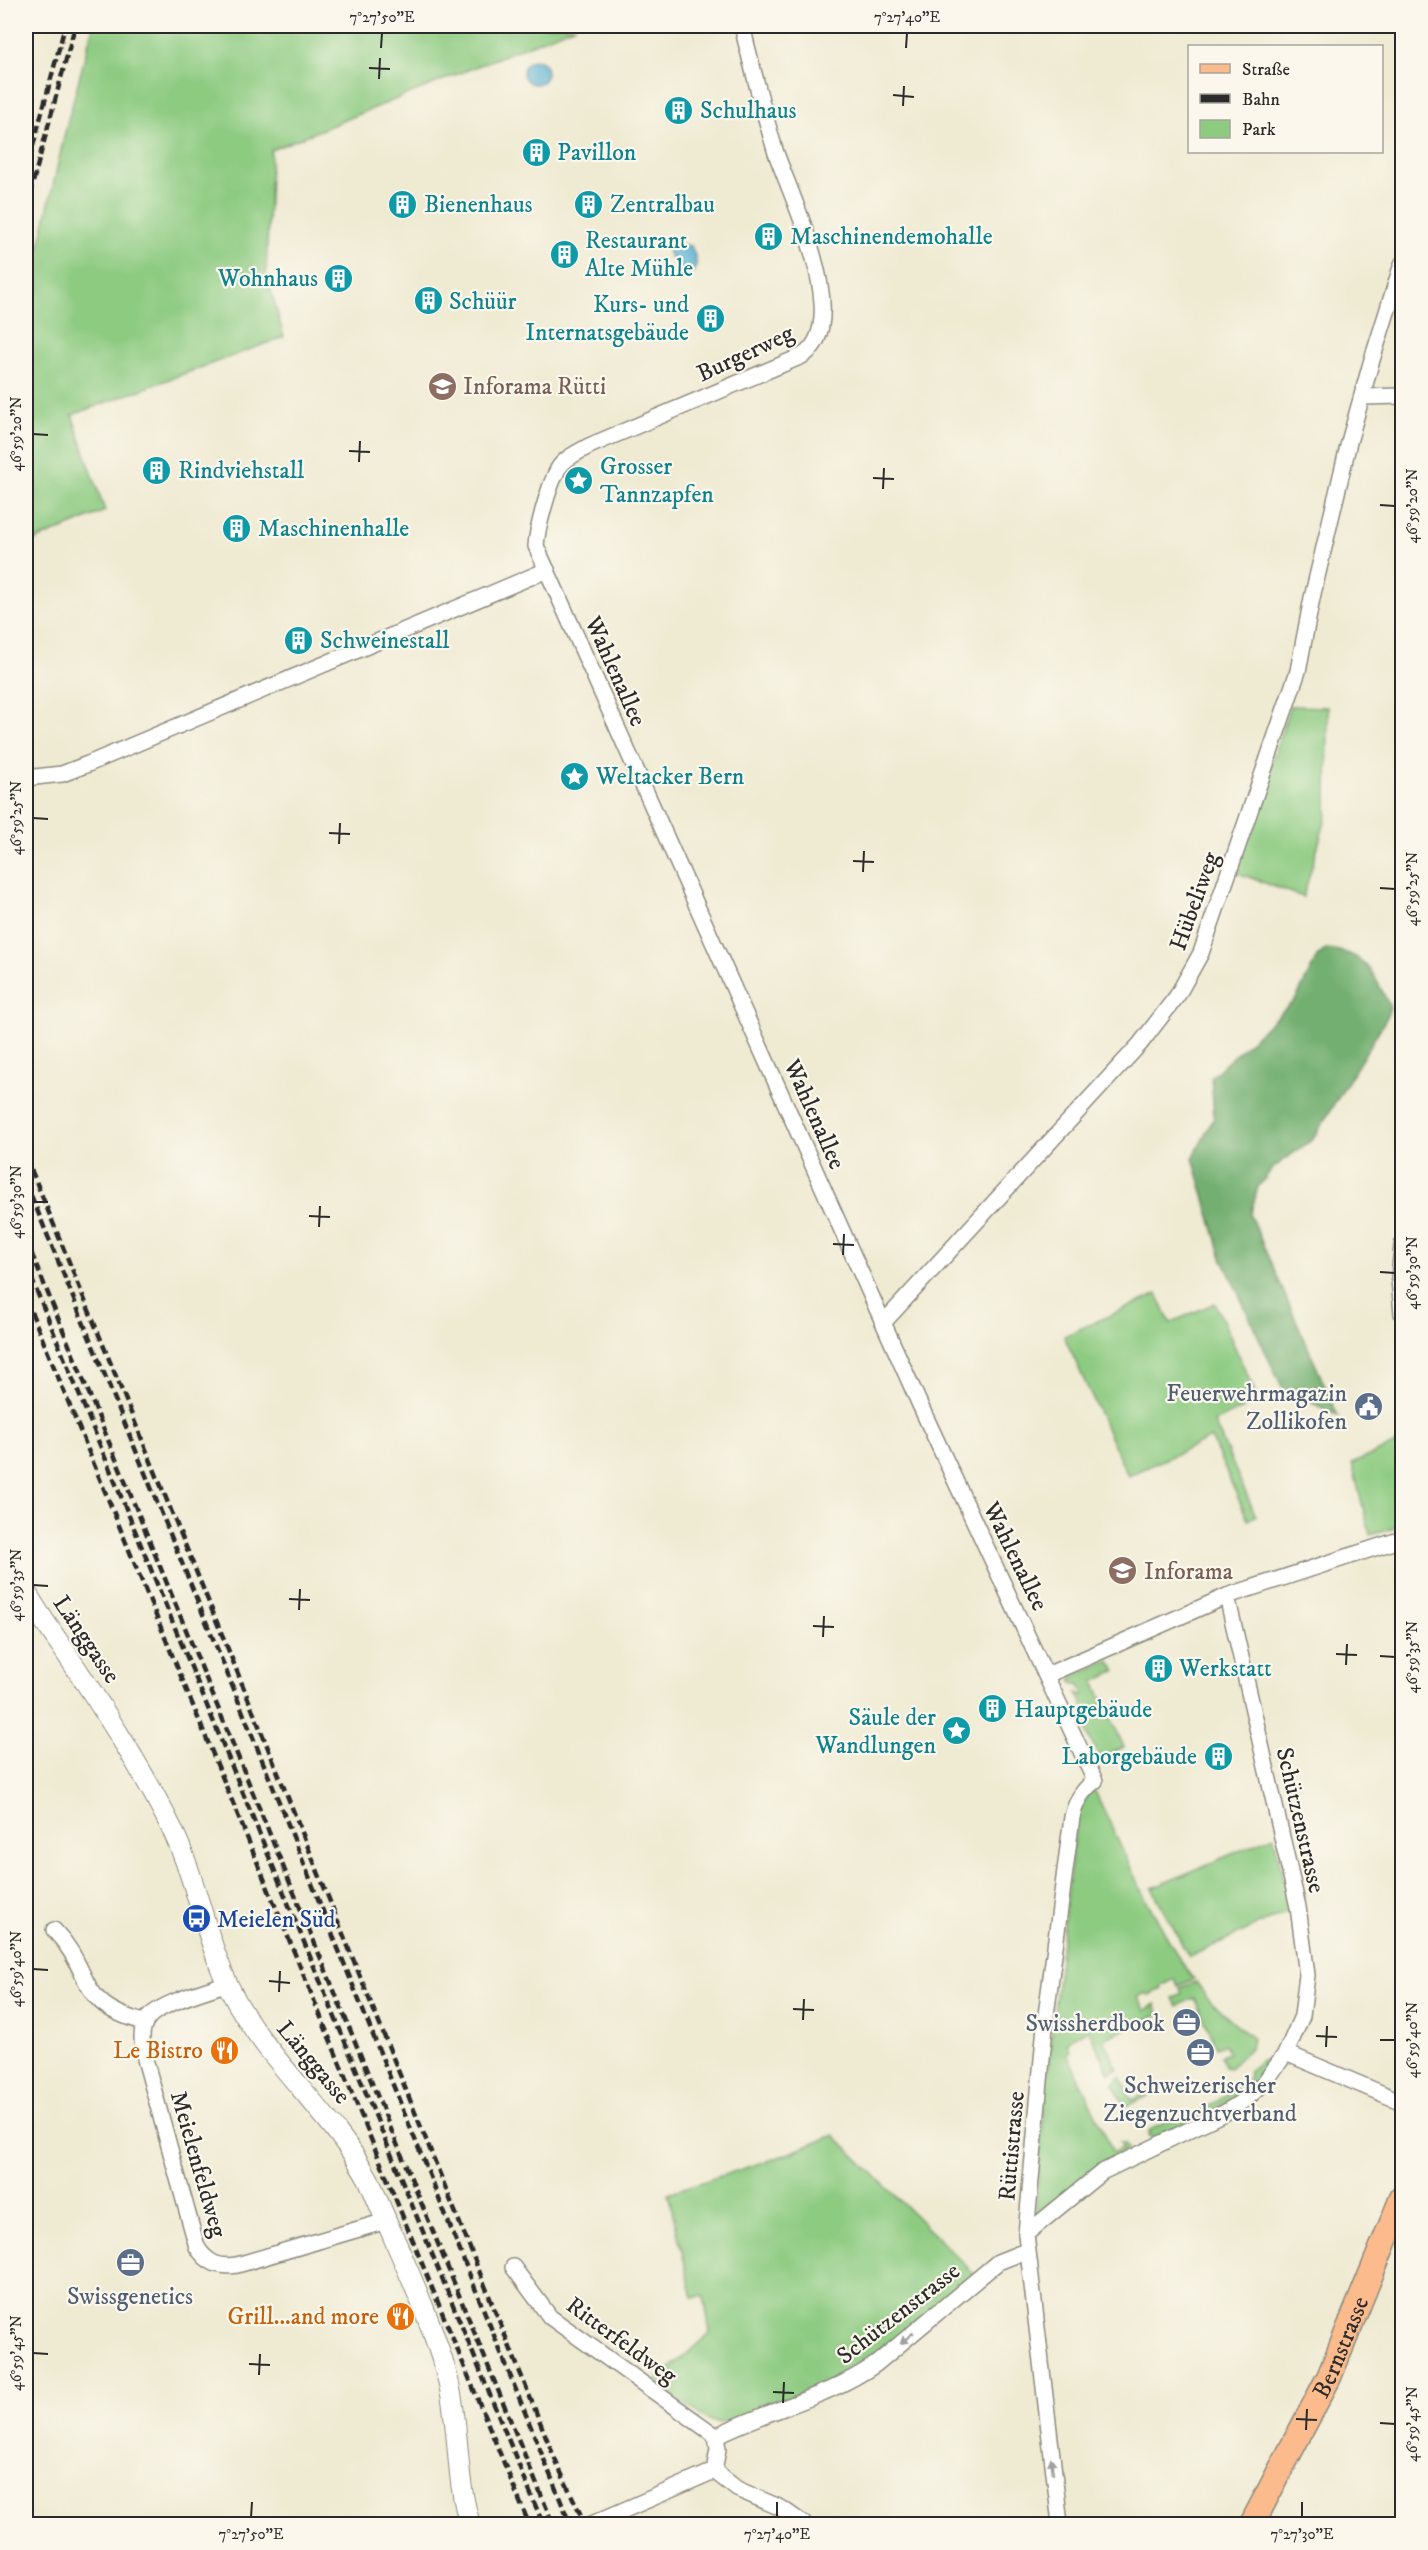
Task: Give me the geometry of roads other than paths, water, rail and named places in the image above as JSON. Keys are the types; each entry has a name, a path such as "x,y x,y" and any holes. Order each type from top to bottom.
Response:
{"main road":[{"name":"Bernstrasse","path":"1257,2523 1329,2377 1402,2198"}],"street":[{"name":"Burgerweg","path":"547,570 536,546 538,533 559,468 564,462 589,446 802,356 808,352 816,340 822,305 816,267 776,152 742,26"},
{"name":"Hübeliweg","path":"884,1322 1140,1044 1177,996 1201,953 1298,671 1312,598 1362,397 1382,324 1402,264"},
{"path":"1362,397 1402,396"},
{"path":"26,778 62,774 88,764 547,570"},
{"name":"Wahlenallee","path":"547,570 953,1478 1095,1781"},
{"path":"1402,1245 1399,1278 1402,1314"},
{"path":"1047,1675 1227,1596 1402,1539"},
{"name":"Länggasse","path":"26,1592 122,1739 169,1822 189,1868 228,1983 248,2022 269,2052 335,2127 354,2153 369,2181 441,2355 450,2391 462,2490 470,2524"},
{"name":"Schützenstrasse","path":"1026,2234 1102,2172 1224,2113 1245,2099 1264,2083 1286,2053 1302,2016 1306,1990 1306,1958 1298,1907 1227,1596"},
{"name":"Rüttistrasse","path":"1060,2524 1026,2251 1026,2234 1049,1992 1072,1817 1076,1802 1083,1791 1095,1781"},
{"path":"54,1930 67,1946 93,1996 108,2008 128,2018 145,2022 158,2009 228,1983"},
{"name":"Meielenfeldweg","path":"145,2022 142,2033 145,2059 197,2247 203,2257 213,2264 225,2267 237,2265 386,2222"},
{"path":"1286,2053 1402,2102"},
{"name":"Schützenstrasse","path":"716,2436 769,2413 822,2394 858,2376 876,2364 998,2262 1026,2251"},
{"name":"Ritterfeldweg","path":"513,2266 550,2317 716,2436"},
{"path":"714,2471 718,2449 716,2436"},
{"path":"592,2524 714,2471"},
{"path":"714,2471 737,2489 781,2508 804,2524"}],"water":[{"path":"535,60 540,61 546,67 546,77 540,83 535,84 530,83 524,77 523,72 524,67 530,61"},
{"path":"679,244 691,246 693,249 696,263 692,273 679,269 670,256 668,246"}],"railway":[{"path":"26,172 65,26"},
{"path":"26,208 75,26"},
{"path":"26,1157 230,1654 557,2464 585,2524"},
{"path":"26,1183 221,1658 570,2524"},
{"path":"26,1240 553,2524"},
{"path":"26,1265 543,2524"},
{"path":"26,1299 529,2524"}],"place":[{"name":"Schulhaus","path":"679,110"},
{"name":"Pavillon","path":"536,152"},
{"name":"Bienenhaus","path":"403,204"},
{"name":"Zentralbau","path":"589,204"},
{"name":"Maschinendemohalle","path":"769,236"},
{"name":"Restaurant Alte Mühle","path":"564,254"},
{"name":"Wohnhaus","path":"339,278"},
{"name":"Schüür","path":"428,301"},
{"name":"Kurs- und Internatsgebäude","path":"710,318"},
{"name":"Inforama Rütti","path":"442,386"},
{"name":"Rindviehstall","path":"157,470"},
{"name":"Grosser Tannzapfen","path":"579,480"},
{"name":"Maschinenhalle","path":"237,528"},
{"name":"Schweinestall","path":"299,640"},
{"name":"Weltacker Bern","path":"575,776"},
{"name":"Feuerwehrmagazin Zollikofen","path":"1368,1407"},
{"name":"Inforama","path":"1123,1571"},
{"name":"Werkstatt","path":"1158,1668"},
{"name":"Hauptgebäude","path":"993,1709"},
{"name":"Säule der Wandlungen","path":"957,1731"},
{"name":"Laborgebäude","path":"1218,1756"},
{"name":"Meielen Süd","path":"196,1919"},
{"name":"Swissherdbook","path":"1186,2023"},
{"name":"Le Bistro","path":"224,2050"},
{"name":"Schweizerischer Ziegenzuchtverband","path":"1200,2052"},
{"name":"Swissgenetics","path":"130,2263"},
{"name":"Grill...and more","path":"400,2316"}]}
